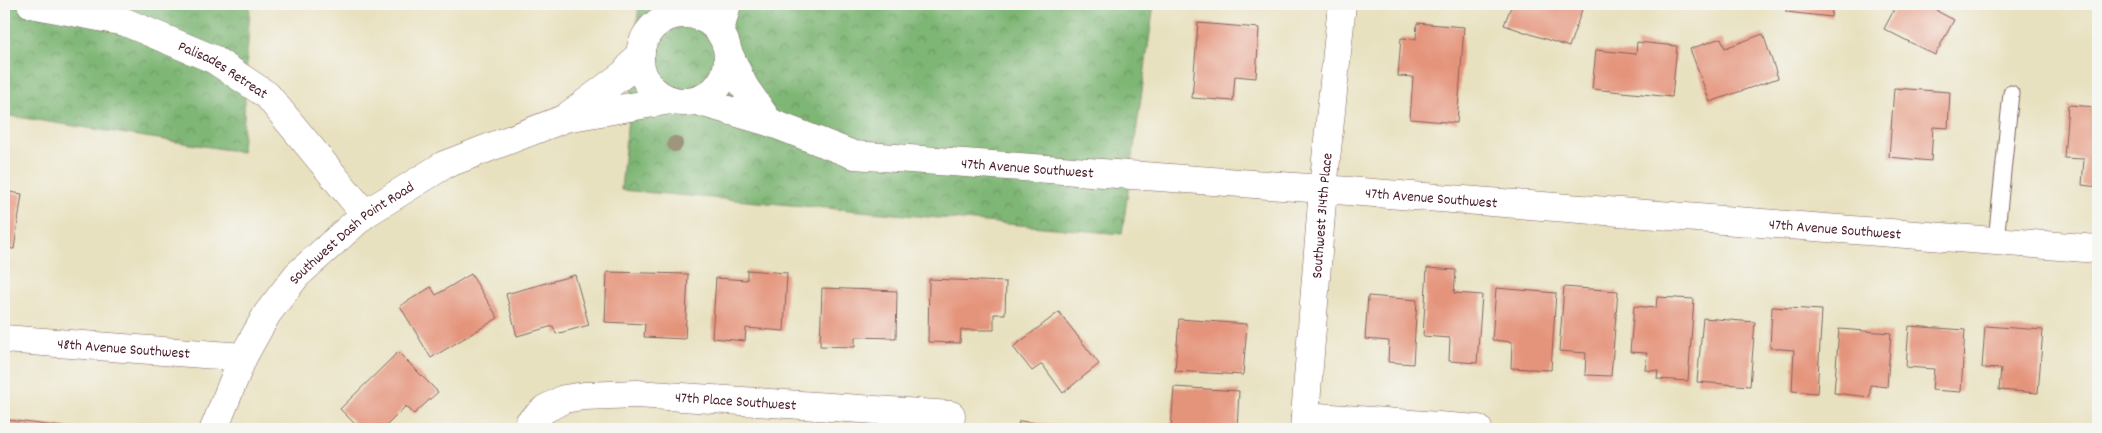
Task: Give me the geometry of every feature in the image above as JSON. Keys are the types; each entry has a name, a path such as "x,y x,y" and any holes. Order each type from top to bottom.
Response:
{"main road":[{"name":"Palisades Retreat","path":"31,4 125,22 213,60 267,95 365,214"},
{"path":"727,4 724,42 728,64 725,76 718,87 709,95 689,102 671,100 661,96 647,82 642,72 641,52 649,32 665,18 684,9 688,14 712,23 724,42 744,86 769,122"},
{"name":"Southwest 314th Place","path":"1304,423 1323,189 1342,4"},
{"name":"Southwest Dash Point Road","path":"566,118 625,73 641,52"},
{"name":"Southwest Dash Point Road","path":"214,429 243,357 267,314 296,274 365,214 444,165 566,118 671,100"},
{"name":"47th Avenue Southwest","path":"698,100 769,122 854,155 2098,249"},
{"name":"48th Avenue Southwest","path":"4,339 243,357"},
{"name":"47th Place Southwest","path":"529,426 545,409 564,399 584,396 628,395 951,422"},
{"path":"1304,423 1478,429"}],"lane":[{"path":"1996,241 2011,93"}],"green space":[{"path":"4,4 250,4 242,152 4,115"},
{"path":"639,4 1154,4 1122,234 621,190"}],"building":[{"path":"1512,4 1584,4 1569,47 1504,25"},
{"path":"1787,4 1833,4 1831,17 1786,12"},
{"path":"1897,4 1940,4 1937,11 1954,20 1935,55 1884,29"},
{"path":"1198,23 1259,28 1256,78 1235,76 1233,101 1192,98"},
{"path":"1417,23 1464,27 1457,123 1410,119 1413,77 1398,76 1401,38 1416,39"},
{"path":"1763,34 1778,78 1710,102 1690,49 1721,38 1725,48"},
{"path":"1637,42 1677,46 1672,97 1592,89 1596,50 1636,54"},
{"path":"1894,88 1950,92 1948,128 1933,127 1931,161 1889,157"},
{"path":"2068,105 2098,107 2098,187 2082,185 2084,159 2064,158"},
{"path":"4,191 22,194 14,249 4,248"},
{"path":"1427,268 1456,270 1454,293 1482,295 1477,363 1449,361 1450,338 1423,336"},
{"path":"747,270 787,273 784,331 746,328 745,341 712,338 716,278 747,280"},
{"path":"607,272 688,274 685,339 644,337 645,324 605,322"},
{"path":"471,274 498,318 431,358 400,306 431,287 436,295"},
{"path":"575,275 589,325 556,334 553,326 517,336 506,294"},
{"path":"929,279 1006,282 1005,314 994,314 994,330 961,330 960,343 928,342"},
{"path":"1564,287 1618,291 1611,376 1585,375 1586,353 1559,351"},
{"path":"822,288 897,291 896,338 855,337 855,347 820,346"},
{"path":"1496,288 1556,293 1551,370 1511,368 1512,342 1492,340"},
{"path":"1368,296 1417,300 1413,364 1388,362 1389,341 1365,339"},
{"path":"1657,297 1694,299 1688,381 1657,379 1658,371 1645,370 1647,353 1630,352 1634,306 1656,308"},
{"path":"1772,307 1822,310 1817,393 1792,391 1794,350 1770,348"},
{"path":"1059,312 1099,364 1063,393 1042,364 1032,371 1013,347"},
{"path":"1703,318 1755,322 1750,386 1697,382"},
{"path":"1179,319 1247,324 1243,375 1175,371"},
{"path":"1909,326 1965,330 1961,392 1932,390 1934,369 1906,367"},
{"path":"1985,326 2043,330 2038,393 1999,390 2001,369 1982,368"},
{"path":"1839,329 1891,333 1887,387 1870,385 1870,397 1834,393"},
{"path":"398,352 438,392 414,414 406,406 383,429 360,429 340,409"},
{"path":"1174,387 1239,391 1237,429 1171,429"},
{"path":"9,420 70,428 70,429 7,429"},
{"path":"1019,421 1091,428 1018,429"}]}
